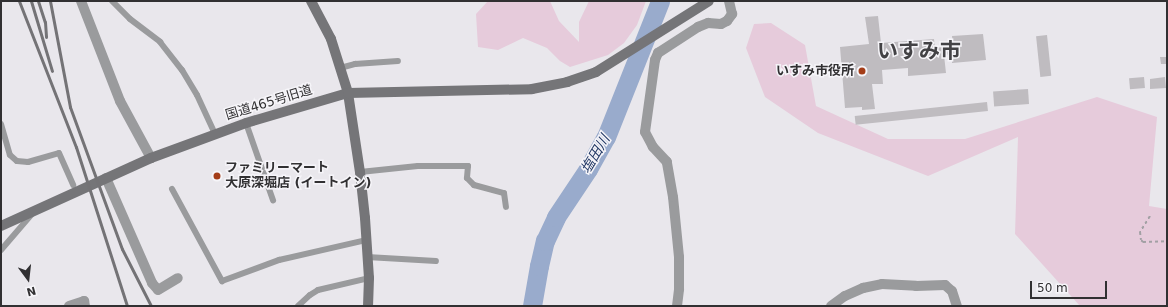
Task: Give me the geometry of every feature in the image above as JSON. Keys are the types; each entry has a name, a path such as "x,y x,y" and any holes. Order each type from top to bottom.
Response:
{"street":[{"path":"311,1 331,39 348,93 360,172 366,240 368,306"},
{"name":"国道465号旧道","path":"1,226 151,158 246,123 348,93 532,89 567,82 596,72 709,1"},
{"path":"677,306 679,289 679,257 673,197 667,162 653,147 646,132 654,60 658,53 698,26 708,23 721,24 727,21 732,14 729,1"},
{"path":"83,2 120,101 151,158"},
{"path":"106,178 152,283 158,290 178,278"},
{"path":"831,306 845,296 863,288 882,284 916,286 945,285 952,291 957,306"},
{"path":"69,306 84,301 85,306"}],"lane":[{"path":"112,1 130,20 160,42 169,53 182,70 197,95 215,134"},
{"path":"340,68 355,64 398,61"},
{"path":"246,123 273,200"},
{"path":"1,125 10,155 13,158 17,161 28,162 59,153 73,185"},
{"path":"360,172 418,166 468,166 467,178 474,185 504,193 506,207"},
{"path":"172,189 222,281 279,260 366,240"},
{"path":"1,250 34,211"},
{"path":"367,257 436,262"},
{"path":"298,306 318,290 368,278"}],"path":[{"path":"1150,216 1140,232 1141,240 1143,242 1167,241"}],"shaded area":[{"path":"488,1 550,1 559,21 579,42 579,22 589,1 646,1 637,25 624,43 608,55 570,67 560,61 547,48 523,38 498,50 478,47 476,14"},
{"path":"771,23 805,45 816,106 888,139 965,139 1097,97 1157,117 1149,206 1167,209 1167,306 1080,306 1015,234 1018,137 928,176 818,133 765,97 746,48 754,24"}],"building":[{"name":"いすみ市役所","path":"878,16 881,43 934,39 935,48 953,46 952,36 983,34 986,60 952,63 952,54 944,55 946,73 908,76 908,68 882,70 883,84 872,84 875,109 862,110 862,107 845,108 840,47 869,44 865,17"},
{"path":"1047,35 1051,76 1040,77 1036,36"},
{"path":"1160,57 1167,57 1167,64 1161,64"},
{"path":"1144,77 1145,88 1130,89 1129,78"},
{"path":"1165,77 1166,88 1150,89 1150,79"},
{"path":"1028,89 1029,104 994,106 993,91"},
{"path":"987,102 988,111 856,125 855,116"}],"waterway":[{"name":"塩田川","path":"532,306 545,241 556,217 588,169 606,137 660,1"}],"railway":[{"path":"19,1 76,147 127,306"},
{"path":"31,1 52,71"},
{"path":"38,1 45,22 46,37"},
{"path":"50,1 70,107 122,249 151,306"}],"place":[{"name":"いすみ市役所","path":"862,71"},
{"name":"ファミリーマート 大原深堀店 (イートイン)","path":"217,176"}],"district":[{"name":"いすみ市","path":"919,51"}]}
